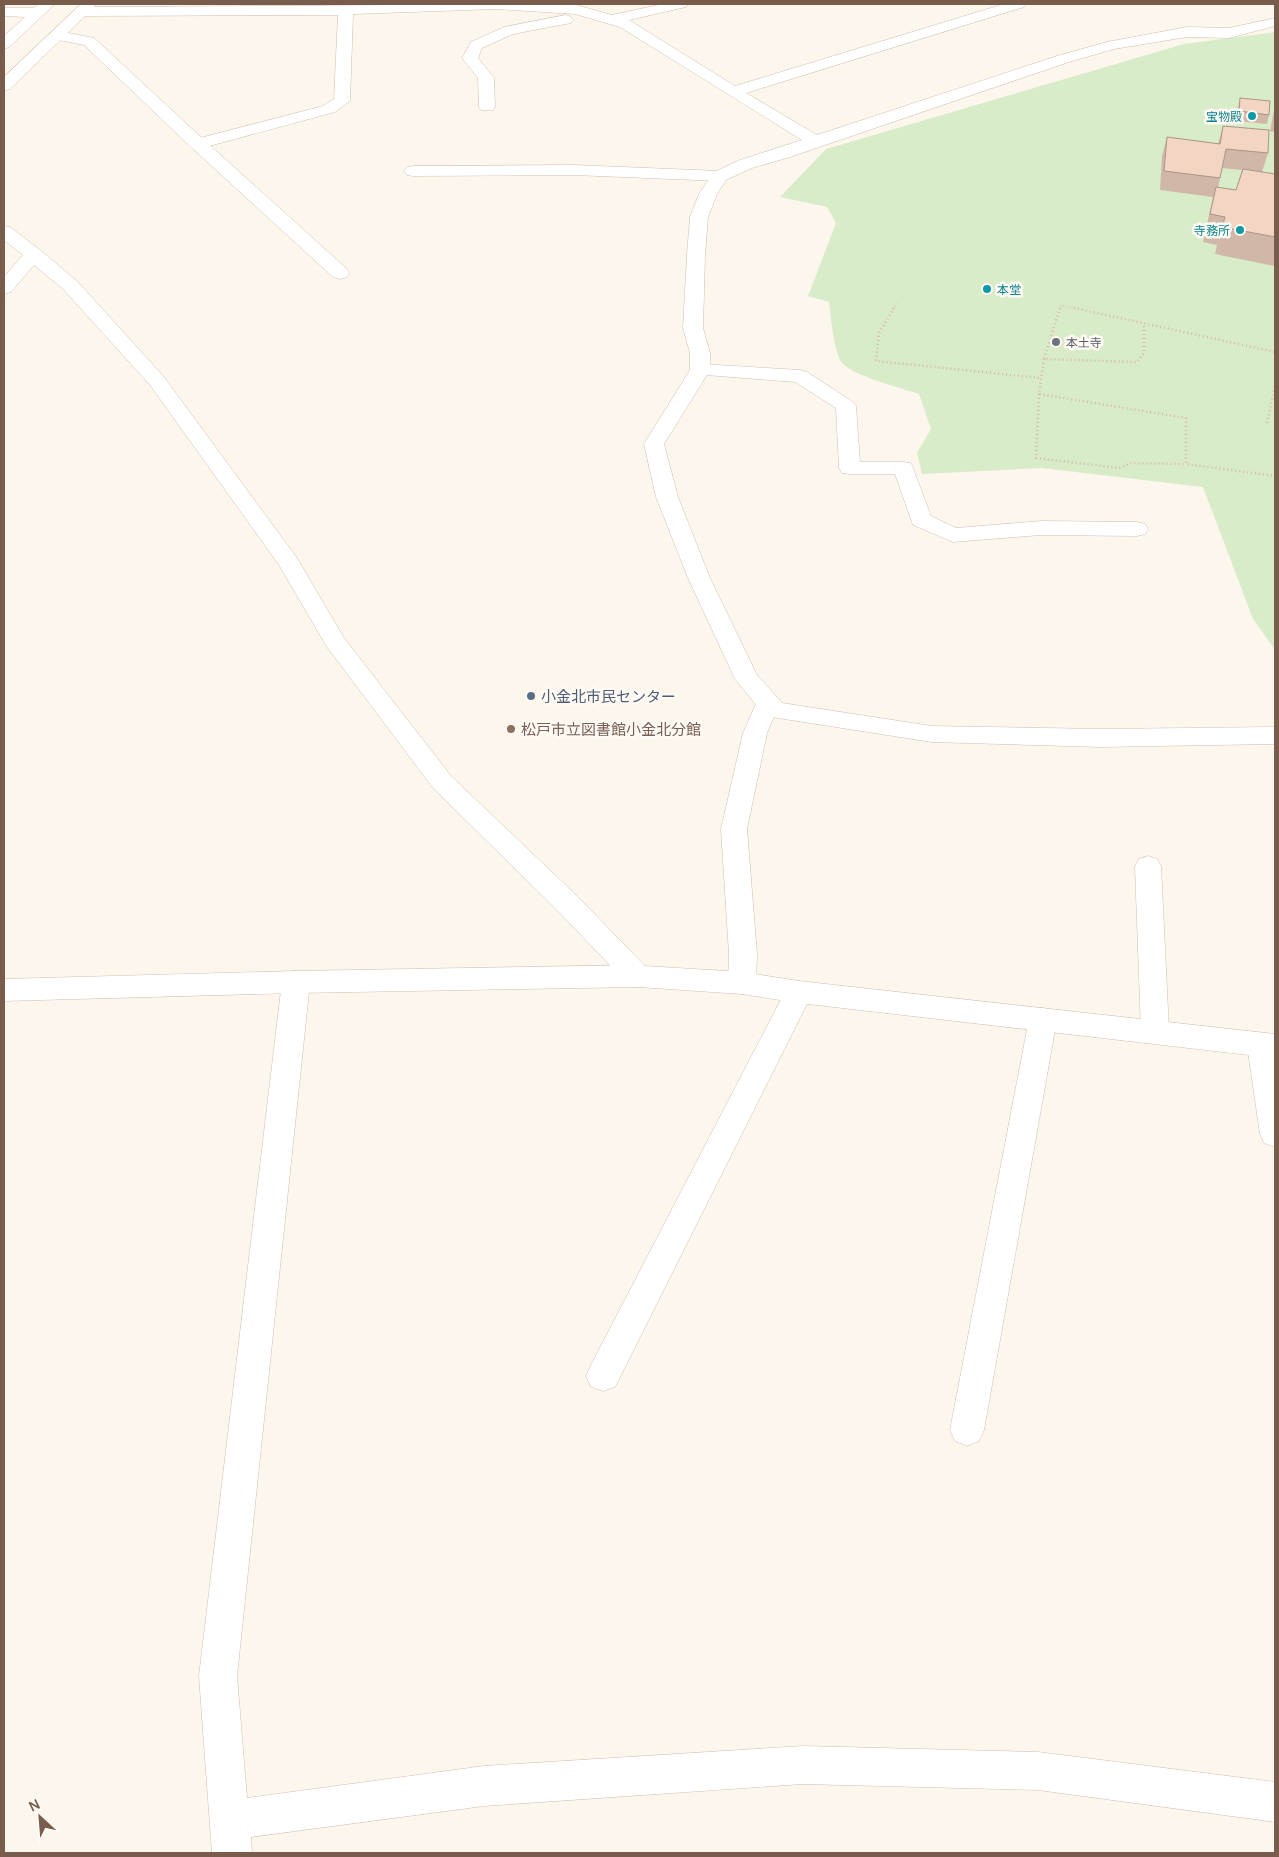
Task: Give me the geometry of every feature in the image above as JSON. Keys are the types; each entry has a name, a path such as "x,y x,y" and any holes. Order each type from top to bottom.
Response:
{"street":[{"path":"487,107 486,78 470,58 476,45 509,30 543,23 605,18 681,4"},
{"path":"732,92 1019,4"},
{"path":"4,86 85,8 346,10 386,6 449,5 550,7 576,10 625,24 732,92 815,140"},
{"path":"4,12 43,9"},
{"path":"4,44 43,9"},
{"path":"198,144 328,109 342,101 346,10"},
{"path":"413,171 574,170 720,176 746,164 784,153 815,140 1063,59 1112,45 1187,32 1229,32 1275,22"},
{"path":"58,36 89,41 198,144 340,273"},
{"path":"720,176 708,194 699,217 694,328 700,353 700,370 654,444 667,497 699,578 747,679 774,710 932,734 1100,738 1275,736"},
{"path":"4,231 70,285 156,381 289,563 335,642 442,782 567,903 638,976"},
{"path":"4,288 34,254"},
{"path":"700,370 800,376 846,406 850,468 902,468 921,520 953,535 1041,528 1137,529"},
{"path":"742,984 743,954 734,829 755,733 768,703"},
{"path":"1148,866 1156,1031"},
{"path":"4,990 296,982 638,976 742,984 799,992 1156,1031 1269,1046 1275,1134"},
{"path":"296,982 218,1676 231,1837 484,1786 803,1765 1038,1771 1275,1802"},
{"path":"603,1376 799,992"},
{"path":"967,1430 1043,1019"}],"path":[{"path":"897,303 879,333 876,360 1041,378"},
{"path":"1275,352 1144,325 1061,305 1044,359 1039,394 1036,458 1119,468 1131,463 1186,464 1275,476"},
{"path":"1044,359 1137,362 1144,353 1144,325"},
{"path":"1267,424 1274,399 1275,386"},
{"path":"1039,394 1186,418 1186,464"}],"green space":[{"name":"本土寺","path":"1275,32 1275,650 1253,619 1203,487 1042,468 922,474 917,453 931,429 919,394 864,376 845,366 840,360 836,347 829,302 808,296 836,223 827,207 780,197 826,149 1184,44"}],"building":[{"path":"1240,98 1270,101 1269,115 1239,111"},
{"path":"1223,126 1269,130 1268,153 1226,149 1220,178 1164,171 1167,137 1220,144"},
{"path":"1243,169 1275,174 1275,237 1222,227 1225,217 1210,214 1216,187 1236,190"}],"place":[{"name":"宝物殿","path":"1252,116"},
{"name":"寺務所","path":"1240,230"},
{"name":"本堂","path":"987,289"},
{"name":"本土寺","path":"1056,342"},
{"name":"小金北市民センター","path":"531,696"},
{"name":"松戸市立図書館小金北分館","path":"511,729"}]}
